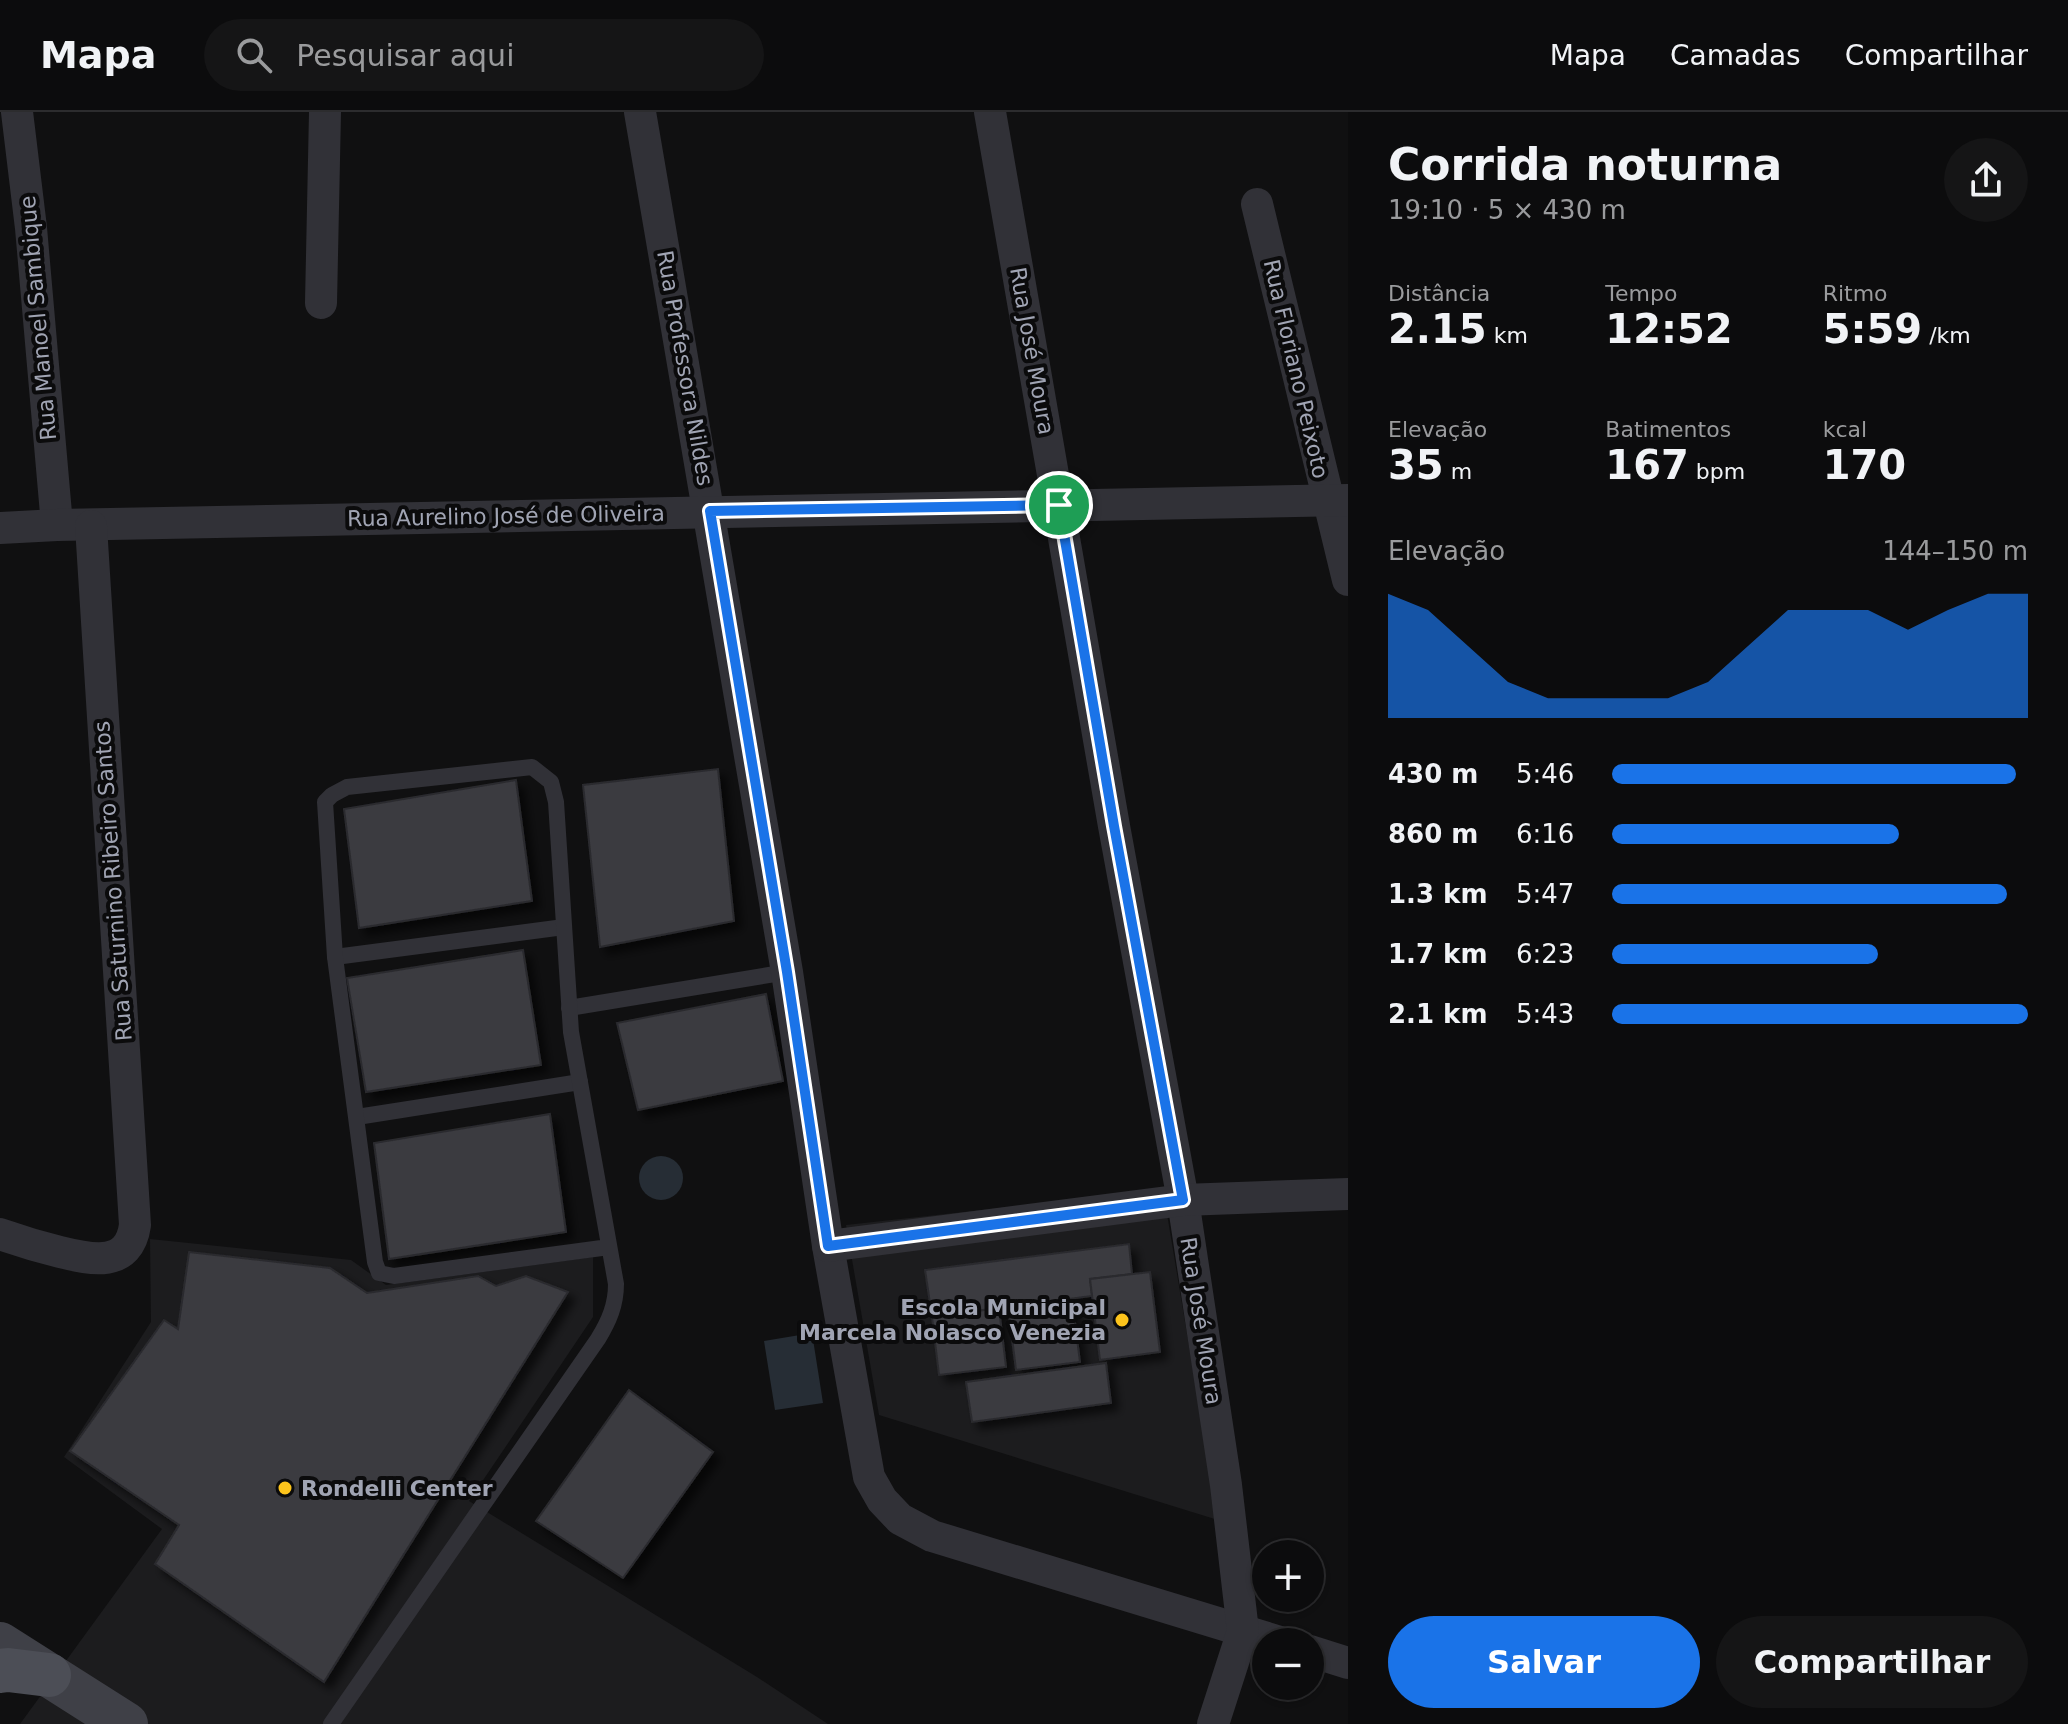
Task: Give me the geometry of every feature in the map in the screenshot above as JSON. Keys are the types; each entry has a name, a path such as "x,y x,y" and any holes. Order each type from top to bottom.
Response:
{"main road":[{"path":"0,1671 49,1675"}],"street":[{"name":"Rua Manoel Sambique","path":"17,112 31,228 57,525"},
{"path":"321,303 325,112"},
{"name":"Rua Professora Nildes","path":"640,112 710,511 787,972 828,1246 869,1477 882,1500 900,1519 932,1536 1243,1631"},
{"name":"Rua José Moura","path":"990,112 1111,811 1183,1200 1226,1485 1243,1631 1213,1724"},
{"name":"Rua Floriano Peixoto","path":"1257,204 1338,500 1348,580"},
{"name":"Rua Aurelino José de Oliveira","path":"0,528 1338,500"},
{"name":"Rua Saturnino Ribeiro Santos","path":"0,1234 89,1260 107,1259 124,1251 133,1237 135,1225 91,526"},
{"path":"828,1246 1183,1200 1348,1194"},
{"path":"1243,1631 1252,1634"},
{"path":"0,1644 126,1724"},
{"path":"1324,1655 1348,1663"}],"lane":[{"path":"331,1724 598,1339 616,1296 616,1284 571,1032 556,802 551,782 532,767 347,787 332,795 325,802 335,957 375,1262 379,1273 394,1276 609,1247"},
{"path":"335,957 564,927"},
{"path":"569,1008 787,972"},
{"path":"357,1117 580,1082"}],"shaded area":[{"path":"661,1156 676,1163 683,1178 676,1193 661,1200 646,1193 639,1178 646,1163"},
{"path":"1163,1190 1218,1520 879,1415 846,1225"},
{"path":"150,1239 351,1260 386,1285 593,1257 593,1317 469,1501 757,1677 828,1724 20,1724 162,1529 64,1457 151,1322"},
{"path":"812,1333 823,1403 775,1410 764,1341"}],"building":[{"path":"718,769 734,921 600,947 583,785"},
{"path":"516,780 532,901 359,928 344,809"},
{"path":"523,950 541,1065 366,1092 347,978"},
{"path":"766,994 783,1081 638,1110 617,1023"},
{"path":"550,1114 566,1232 389,1259 374,1143"},
{"path":"1129,1244 1132,1274 1090,1279 1092,1296 932,1317 925,1270"},
{"name":"Rondelli Center","path":"189,1252 330,1268 367,1293 478,1276 496,1286 526,1276 568,1292 324,1682 155,1564 179,1525 70,1451 164,1320 178,1329"},
{"path":"1150,1272 1160,1352 1100,1360 1090,1279"},
{"path":"1072,1299 1080,1362 1016,1370 1008,1307"},
{"path":"999,1308 1006,1367 939,1375 932,1317"},
{"path":"1106,1363 1111,1403 972,1422 966,1382"},
{"path":"629,1390 713,1452 623,1578 536,1521"}],"place":[{"name":"Escola Municipal Marcela Nolasco Venezia","path":"1122,1320"},
{"name":"Rondelli Center","path":"285,1488"}],"route":[{"path":"1059,505 1183,1200 828,1246 787,972 710,511 1059,505"}]}
